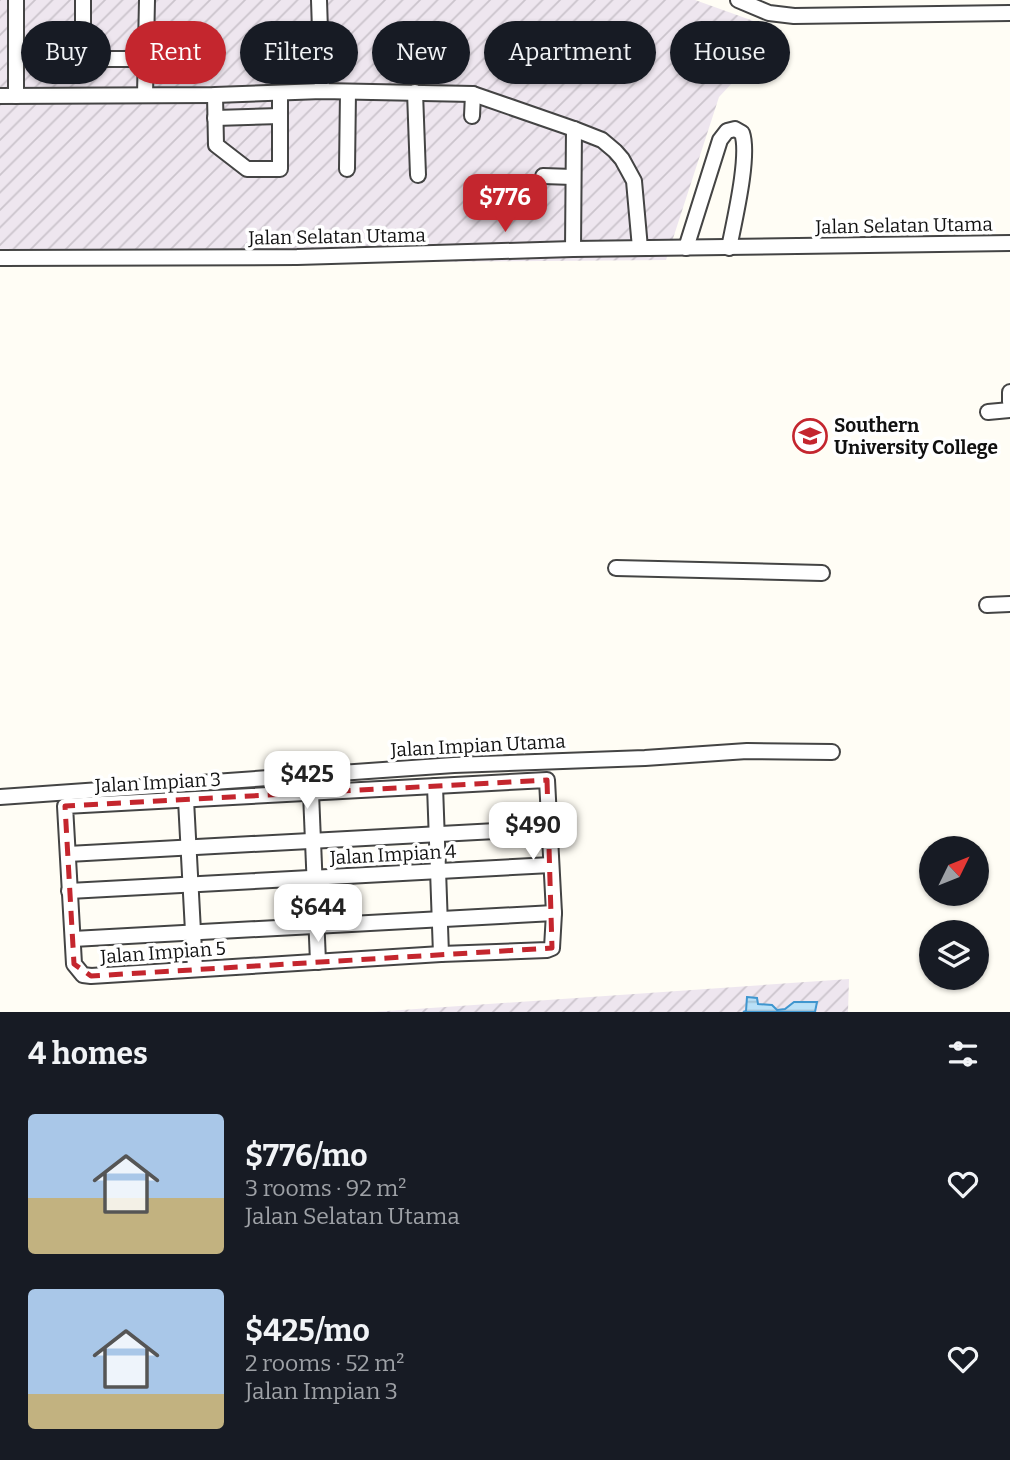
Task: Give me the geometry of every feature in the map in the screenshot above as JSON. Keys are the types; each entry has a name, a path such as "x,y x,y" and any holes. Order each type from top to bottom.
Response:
{"street":[{"path":"16,0 16,96"},
{"path":"83,0 83,21"},
{"path":"147,0 147,21"},
{"path":"319,0 322,91"},
{"path":"742,2 769,13 794,16 1010,13"},
{"path":"17,55 21,55"},
{"path":"145,84 145,94"},
{"path":"0,96 280,94 322,91 473,94 602,140 615,151 634,181 640,248"},
{"path":"347,169 348,92"},
{"path":"415,92 418,175"},
{"path":"215,95 216,145 247,169 280,169 280,94"},
{"path":"472,116 473,94"},
{"path":"215,118 280,116"},
{"path":"573,249 574,129"},
{"path":"685,248 720,140 727,131 735,129 742,133 744,139 744,159 729,248"},
{"path":"543,176 573,177"},
{"name":"Jalan Selatan Utama","path":"0,258 297,257 573,249 1010,243"},
{"path":"1010,392 1010,402"},
{"path":"988,412 1010,410"},
{"path":"616,568 822,573"},
{"path":"987,605 1010,604"},
{"name":"Jalan Impian Utama","path":"0,797 454,765 767,751 832,752"},
{"name":"Jalan Impian 3","path":"68,854 65,806 435,786 547,780 550,828"},
{"path":"435,786 441,954"},
{"path":"310,793 318,962"},
{"path":"186,800 195,969"},
{"path":"550,828 554,913 73,939 68,854 550,828"},
{"name":"Jalan Impian 4","path":"69,891 551,865"},
{"name":"Jalan Impian 5","path":"73,939 75,964 83,975 91,976 547,950 552,948 554,913"}],"highlighted area":[{"path":"547,780 552,948 91,976 74,964 65,806"}],"shaded area":[{"path":"0,0 695,0 753,21 670,21 670,84 731,84 719,97 666,260 297,263 0,259"},
{"path":"849,979 848,1012 373,1012"}],"water":[{"path":"747,997 757,998 758,1004 772,1005 777,1010 785,1009 794,1002 817,1002 815,1012 743,1012 746,1011"}],"place":[{"name":"Southern University College","path":"810,436"}]}
